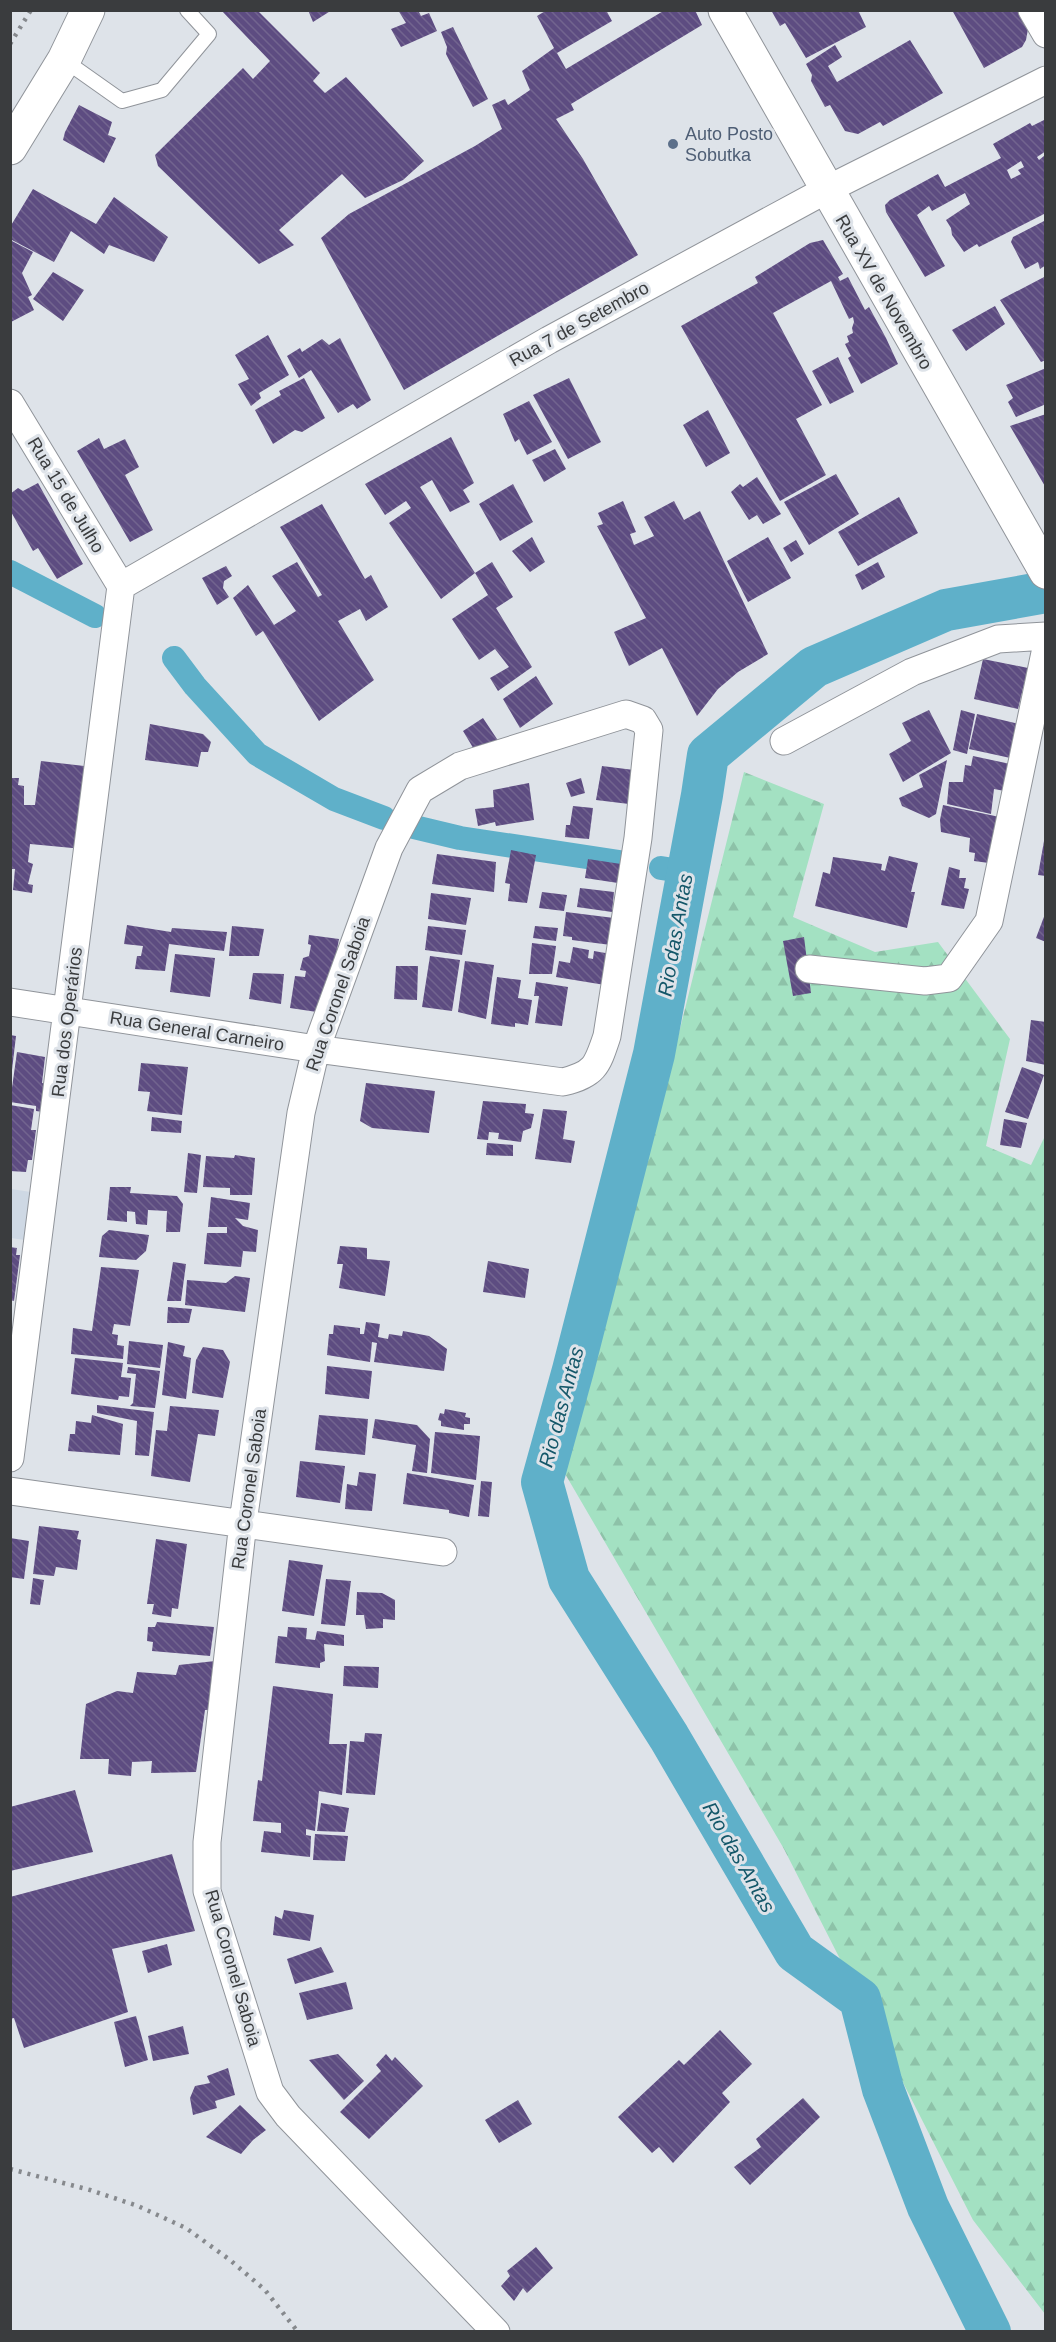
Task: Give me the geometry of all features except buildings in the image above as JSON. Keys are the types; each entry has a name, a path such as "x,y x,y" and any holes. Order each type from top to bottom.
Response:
{"main road":[{"path":"10,148 64,60 88,10"},
{"name":"Rua XV de Novembro","path":"725,10 1044,569"}],"street":[{"path":"1032,10 1046,34"},
{"name":"Rua 7 de Setembro","path":"121,586 549,340 826,190 1046,80"},
{"name":"Rua 15 de Julho","path":"10,403 121,586"},
{"name":"Rua dos Operários","path":"10,1458 121,586"},
{"path":"784,741 912,672 998,639 1046,636"},
{"path":"809,969 926,981 949,978 989,921 1046,648"},
{"name":"Rua Coronel Saboia","path":"496,2331 288,2116 270,2092 207,1891 207,1842 243,1522 301,1113 316,1049 389,848 420,790 460,766 626,714 643,720 649,730 638,838 607,1036 598,1062 584,1077 563,1082"},
{"name":"Rua General Carneiro","path":"10,1002 316,1049 563,1082"},
{"path":"10,1491 243,1522 443,1552"}],"lane":[{"path":"64,60 122,101 162,90 209,34 187,10"}],"shaded area":[{"path":"11,1189 44,1194 38,1242 11,1238"}],"green space":[{"path":"744,772 824,804 793,917 875,952 938,942 1010,1039 986,1146 1031,1165 1045,1136 1045,2314 973,2220 784,1849 564,1472 677,1041"}],"waterway":[{"path":"10,572 95,616"},
{"name":"Rio das Antas","path":"990,2332 928,2207 883,2089 860,1999 795,1952 669,1737 569,1579 542,1482 654,1054 708,755 814,667 946,610 1046,592"},
{"path":"174,658 195,686 257,754 334,799 384,818"},
{"path":"414,827 460,838 626,863"},
{"path":"661,868 687,872"}],"railway":[{"path":"10,44 31,10"},
{"path":"10,2169 90,2190 138,2206 186,2228 230,2260 265,2290 298,2332"}],"place":[{"name":"Auto Posto Sobutka","path":"673,144"}]}
